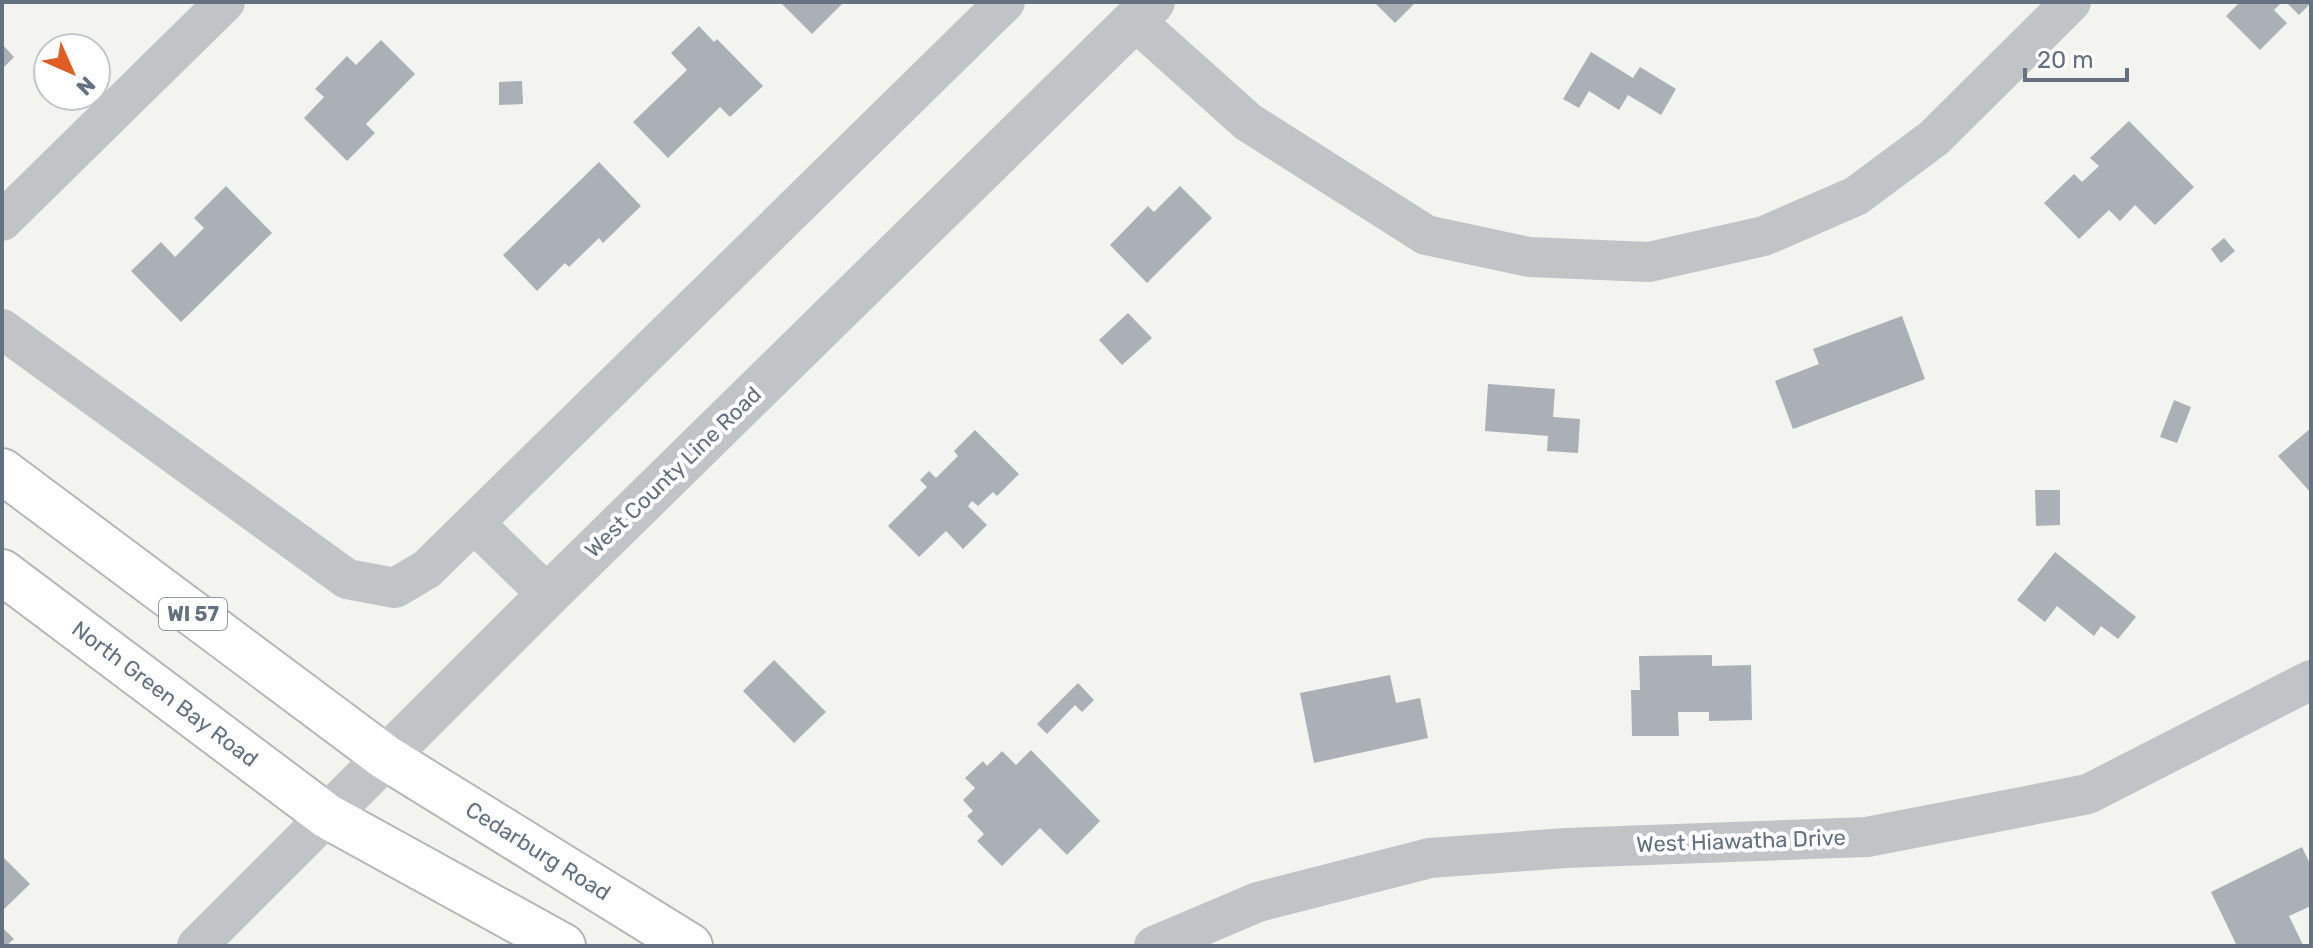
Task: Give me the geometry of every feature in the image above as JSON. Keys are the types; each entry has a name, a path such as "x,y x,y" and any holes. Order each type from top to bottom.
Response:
{"main road":[{"name":"WI 57","path":"2,471 385,757"},
{"name":"North Green Bay Road","path":"2,572 327,816"},
{"name":"Cedarburg Road","path":"385,757 690,946"},
{"path":"327,816 563,946"}],"street":[{"path":"2,221 225,2"},
{"path":"2,329 347,579 395,588 427,569 1005,2"},
{"path":"1144,11 1248,122 1426,235 1529,257 1649,262 1764,236 1856,196 1934,138 2071,2"},
{"name":"West County Line Road","path":"197,946 548,595 1144,11"},
{"path":"474,523 548,595"},
{"name":"West Hiawatha Drive","path":"1154,946 1258,902 1430,858 1566,848 1867,837 2088,794 2311,680"}],"building":[{"path":"780,2 844,2 812,34"},
{"path":"1374,2 1416,2 1395,23"},
{"path":"2240,2 2282,2 2274,10 2287,23 2260,50 2226,16"},
{"path":"2286,2 2311,2 2311,3 2299,15"},
{"path":"699,26 714,42 717,39 763,86 730,117 720,107 668,158 633,122 687,70 671,53"},
{"path":"381,40 415,74 366,124 375,133 347,161 304,118 324,97 315,89 347,56 356,65"},
{"path":"2,44 14,57 2,69"},
{"path":"1591,52 1633,78 1640,67 1676,89 1661,115 1628,95 1619,110 1589,91 1579,108 1563,99"},
{"path":"522,81 523,104 499,105 499,82"},
{"path":"2129,121 2194,187 2155,225 2135,205 2120,221 2109,210 2079,239 2044,203 2074,174 2082,182 2099,166 2090,158"},
{"path":"599,162 641,206 603,243 599,238 569,267 565,263 537,291 503,255"},
{"path":"226,186 272,233 181,322 131,271 161,242 175,257 204,228 194,218"},
{"path":"1180,186 1212,218 1147,283 1110,245 1148,206 1154,212"},
{"path":"2224,238 2235,251 2221,263 2211,249"},
{"path":"1128,313 1152,338 1122,365 1099,340"},
{"path":"1902,316 1925,379 1793,429 1775,381 1819,364 1813,349"},
{"path":"1488,384 1555,389 1553,417 1580,419 1578,453 1547,451 1548,436 1485,431"},
{"path":"2174,400 2191,407 2177,443 2160,437"},
{"path":"2311,428 2311,493 2278,456"},
{"path":"975,430 1019,474 997,496 993,492 978,506 972,501 968,506 987,525 963,549 946,531 919,557 888,526 927,487 920,480 929,471 936,478 958,456 954,451"},
{"path":"2035,490 2060,490 2060,525 2036,526"},
{"path":"2055,552 2136,617 2118,639 2101,626 2094,636 2057,606 2045,622 2017,600"},
{"path":"1712,655 1712,666 1751,665 1752,720 1709,721 1709,712 1678,712 1679,736 1632,736 1631,690 1640,690 1639,656"},
{"path":"774,660 826,712 794,743 743,691"},
{"path":"1390,675 1396,703 1420,698 1428,738 1314,763 1300,693"},
{"path":"1078,683 1094,700 1082,712 1075,705 1047,734 1037,724"},
{"path":"1031,750 1100,821 1067,855 1040,828 1002,866 977,841 984,834 967,816 973,811 963,800 975,788 965,778 983,761 987,766 1002,751 1016,765"},
{"path":"2302,847 2311,866 2311,906 2289,916 2303,945 2237,946 2211,892"},
{"path":"2,856 30,884 2,911"},
{"path":"2,927 14,939 6,946 2,946"}]}
